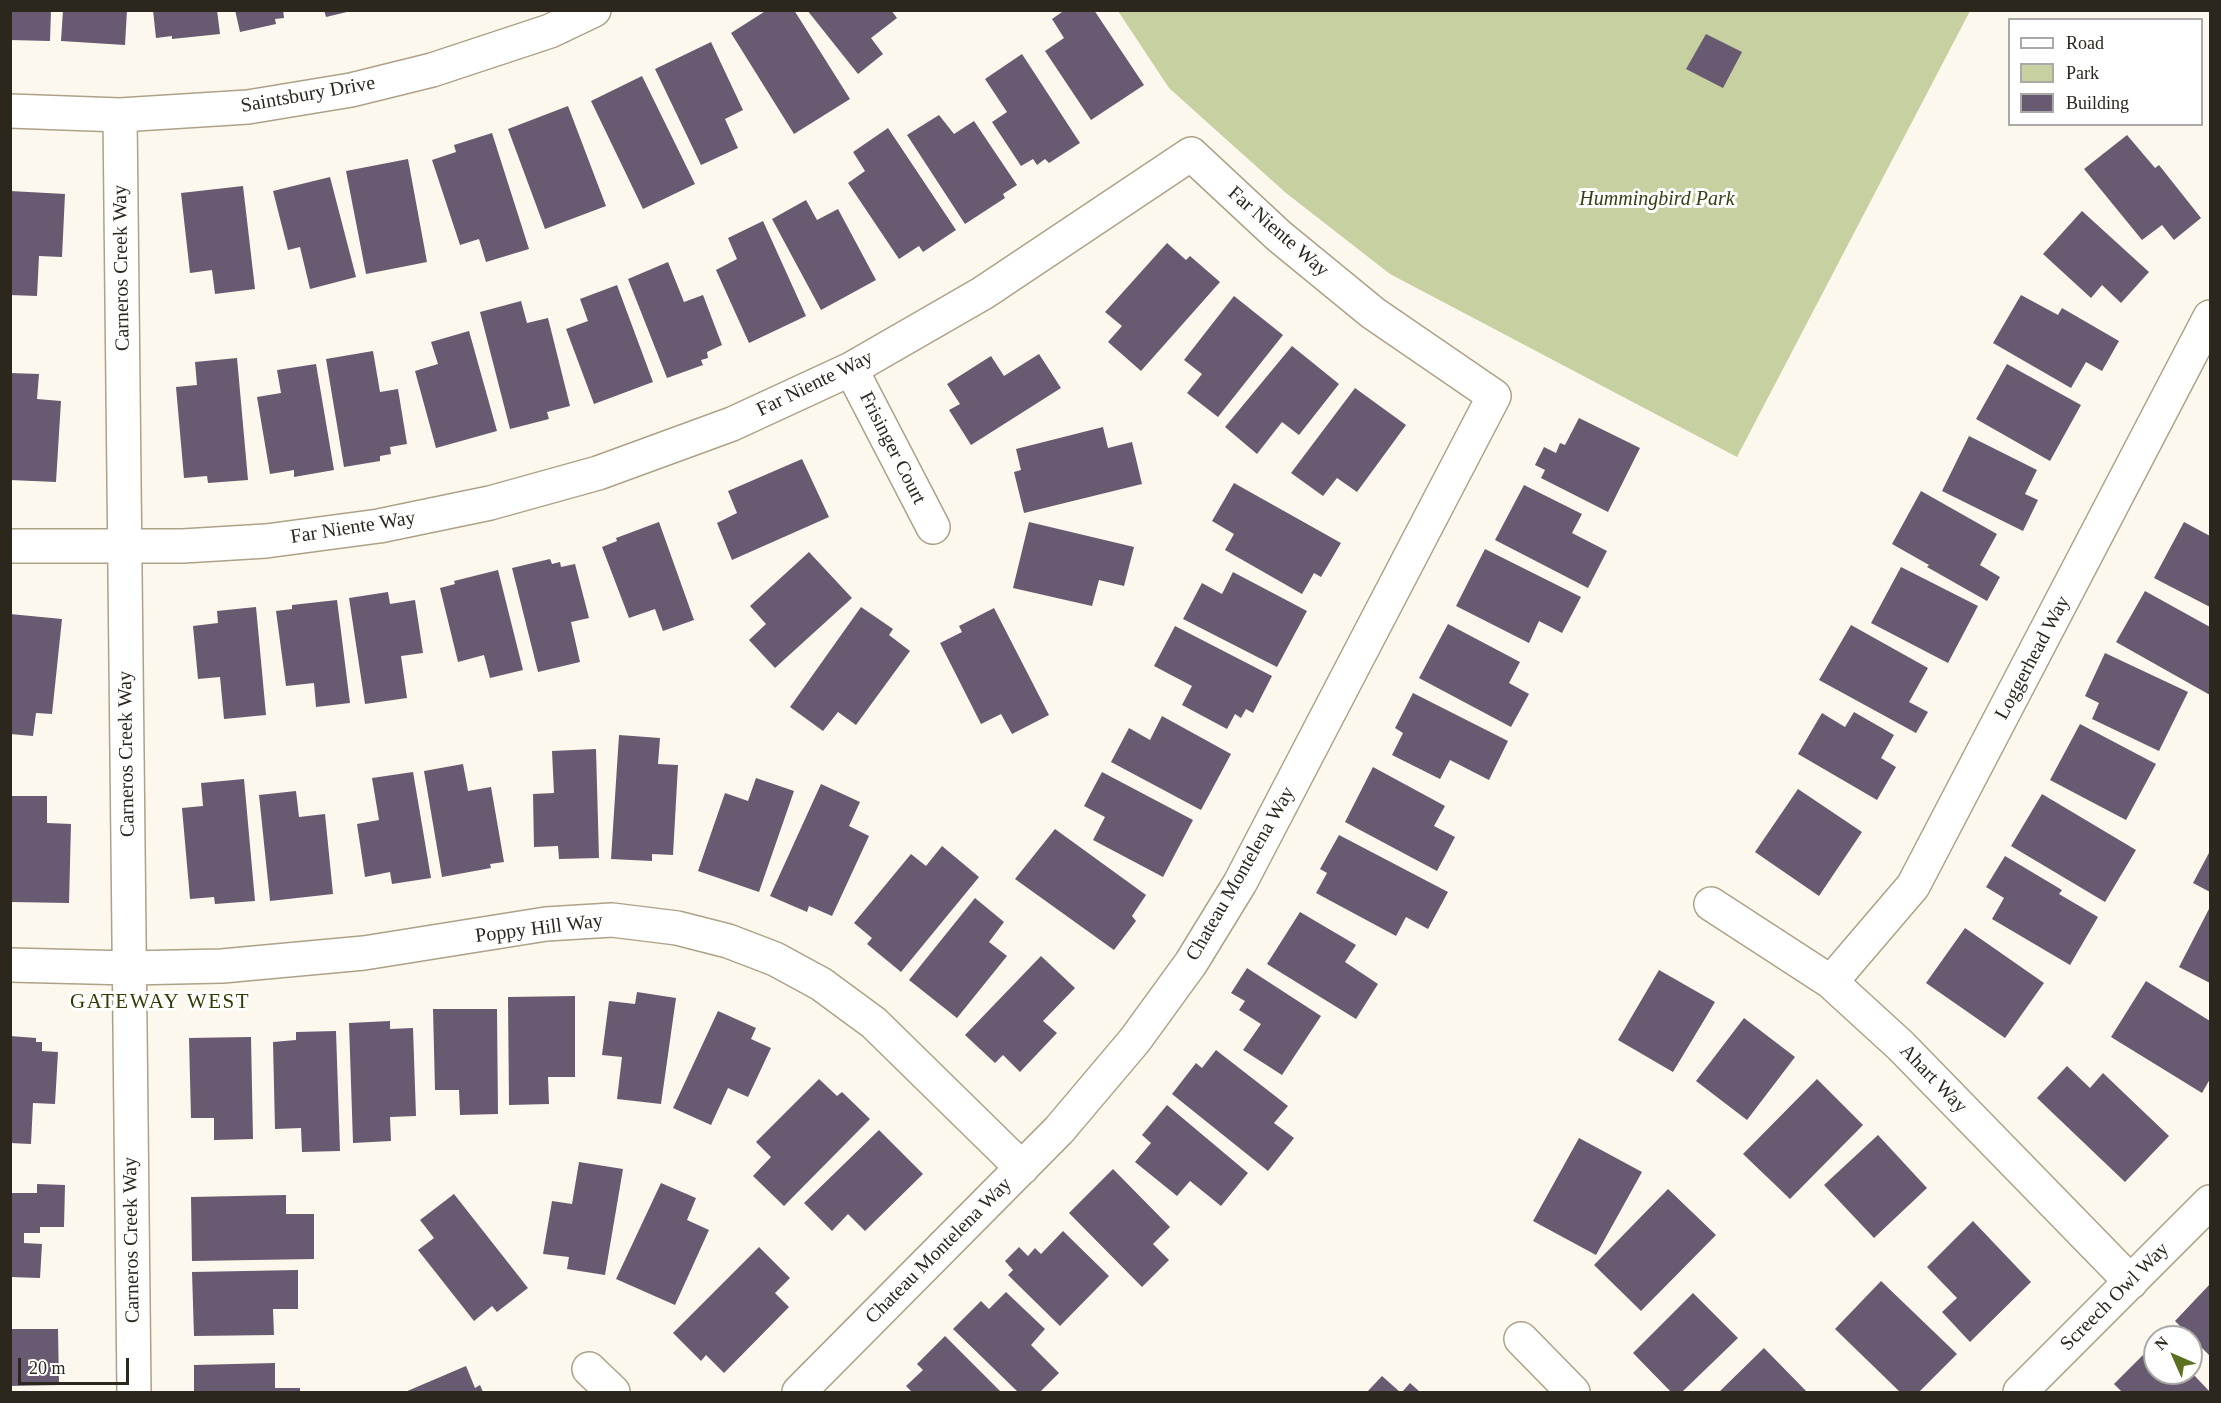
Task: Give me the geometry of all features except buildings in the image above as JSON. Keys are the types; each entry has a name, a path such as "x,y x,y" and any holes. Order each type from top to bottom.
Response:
{"street":[{"name":"Saintsbury Drive","path":"10,111 120,115 248,107 351,90 432,70 550,30 594,10"},
{"name":"Carneros Creek Way","path":"120,115 134,1392"},
{"name":"Far Niente Way","path":"10,546 183,546 266,541 379,526 490,503 598,473 732,424 851,369 983,293 1191,154 1279,236 1373,313 1494,396"},
{"name":"Loggerhead Way","path":"1831,982 1913,886 2211,317"},
{"name":"Frisinger Court","path":"851,369 933,527"},
{"name":"Chateau Montelena Way","path":"799,1392 1059,1130 1135,1040 1191,963 1240,883 1494,396"},
{"name":"Ahart Way","path":"1712,904 1831,982 1901,1046 2131,1282"},
{"name":"Poppy Hill Way","path":"10,965 130,968 222,966 364,953 546,924 612,920 677,928 728,941 766,956 821,984 874,1023 1022,1168"},
{"name":"Screech Owl Way","path":"2020,1392 2211,1202"},
{"path":"1521,1339 1573,1392"},
{"path":"589,1369 613,1392"}],"green space":[{"name":"Hummingbird Park","path":"1118,11 1970,11 1737,457 1390,274 1286,193 1169,88"}],"district":[{"name":"GATEWAY WEST","path":"160,1002"}]}
